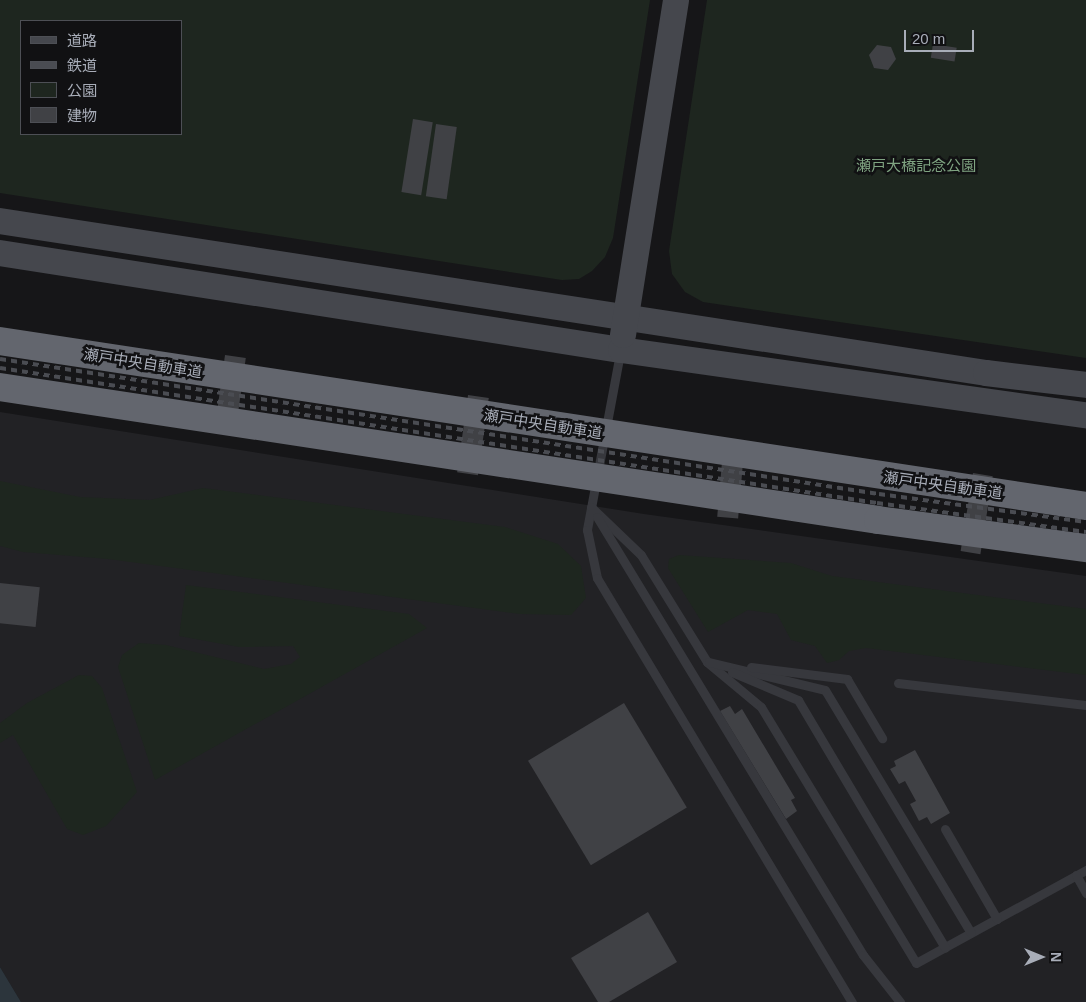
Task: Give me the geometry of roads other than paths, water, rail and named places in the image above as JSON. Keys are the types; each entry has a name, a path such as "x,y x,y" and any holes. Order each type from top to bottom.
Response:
{"highway":[{"name":"瀬戸中央自動車道","path":"0,341 1086,506"},
{"path":"0,387 878,520 1086,548"}],"street":[{"path":"620,350 676,0"},
{"path":"0,221 626,318 1086,385"},
{"path":"0,253 620,350 1086,415"}],"lane":[{"path":"620,350 586,530 597,578 852,1002"},
{"path":"591,507 641,555 706,662 761,707 916,963 1086,870"},
{"path":"591,507 863,955 900,1002"},
{"path":"706,662 847,679 882,738"},
{"path":"706,662 825,690 971,933"},
{"path":"706,662 798,700 945,948"},
{"path":"898,683 1086,705"},
{"path":"945,829 997,919"},
{"path":"1076,875 1086,893"}],"railway":[{"path":"0,359 879,494 1086,522"},
{"path":"0,368 877,503 1086,532"}],"park label":[{"name":"瀬戸大橋記念公園","path":"916,166"}]}
